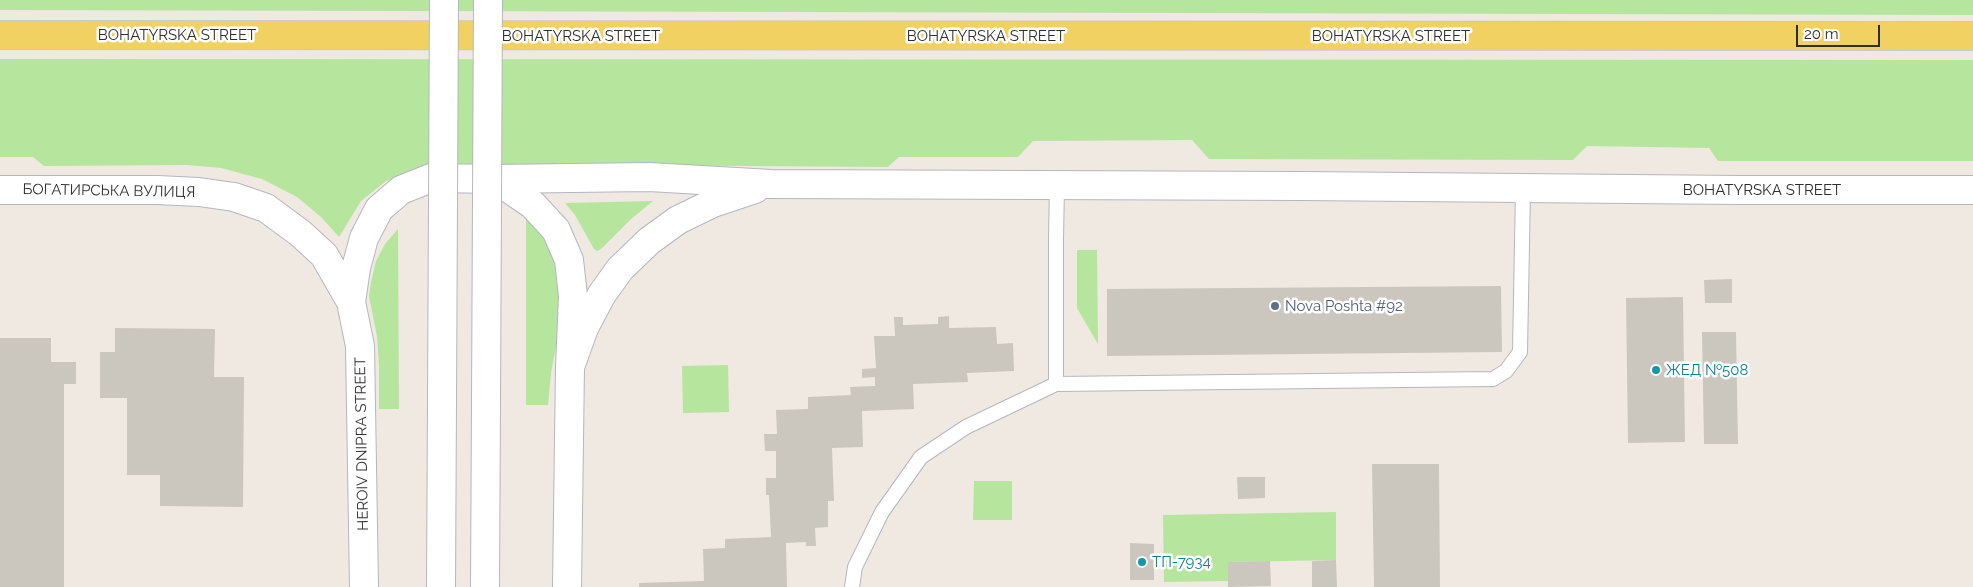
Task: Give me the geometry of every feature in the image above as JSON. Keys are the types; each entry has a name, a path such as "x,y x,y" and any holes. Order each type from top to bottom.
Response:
{"main road":[{"path":"441,587 444,0"},
{"path":"485,587 488,0"},
{"name":"BOHATYRSKA STREET","path":"0,35 1973,36"},
{"name":"BOHATYRSKA STREET","path":"351,302 356,268 364,238 379,209 401,190 431,178 649,177 771,184 1973,190"},
{"path":"495,179 533,205 556,230 569,260 573,296 570,367 567,587"},
{"path":"570,367 584,328 602,294 620,270 648,241 678,220 713,203 771,184"},
{"name":"БОГАТИРСЬКА ВУЛИЦЯ","path":"0,190 157,190 199,192 234,197 266,208 306,239 324,256 351,302"},
{"name":"HEROIV DNIPRA STREET","path":"351,302 360,346 364,587"}],"lane":[{"path":"1056,384 1057,185"},
{"path":"852,587 855,567 882,512 922,457 966,427 1056,384 1493,379 1506,372 1520,352 1523,189"}],"green space":[{"path":"0,0 1973,0 1973,15 0,10"},
{"path":"0,59 1973,60 1973,161 1718,161 1709,148 1587,146 1573,160 1209,159 1192,140 1033,141 1018,157 899,157 888,167 463,164 428,166 386,181 361,201 339,237 321,217 297,197 262,179 221,168 187,165 44,166 33,157 0,157"},
{"path":"653,201 597,251 594,249 575,215 565,203"},
{"path":"526,219 539,228 558,256 560,326 551,373 548,405 526,405"},
{"path":"398,229 399,409 379,409 377,336 369,296 376,261 385,244"},
{"path":"1077,250 1097,250 1098,344 1077,308"},
{"path":"728,365 729,412 683,413 682,366"},
{"path":"974,481 1012,481 1012,520 973,520"},
{"path":"1336,512 1336,560 1228,562 1228,581 1164,582 1163,515"}],"building":[{"path":"1732,279 1732,303 1705,303 1704,280"},
{"path":"1501,286 1502,352 1107,356 1107,289"},
{"name":"ЖЕД №508","path":"1683,297 1685,442 1628,443 1626,298"},
{"path":"949,316 949,328 996,327 997,344 1013,343 1014,371 967,373 968,382 913,384 914,409 862,411 863,447 832,448 834,501 828,501 828,527 815,528 816,546 806,546 806,542 786,543 787,587 639,587 639,583 704,581 703,549 725,548 725,539 771,537 769,495 766,495 766,478 776,478 776,451 765,451 764,434 777,434 776,410 808,409 808,397 851,395 850,387 875,386 875,377 862,378 862,369 876,368 874,336 895,336 894,317 903,317 903,325 938,324 938,317"},
{"path":"115,328 215,329 214,377 244,377 243,507 160,506 160,475 127,475 127,398 100,398 100,352 115,352"},
{"path":"1702,332 1736,332 1738,444 1704,444"},
{"path":"0,338 51,338 51,362 76,362 76,384 64,384 64,587 0,587"},
{"path":"1372,464 1439,464 1440,587 1374,587"},
{"path":"1237,477 1265,477 1265,498 1238,499"},
{"name":"ТП-7934","path":"1130,543 1154,544 1154,580 1130,580"},
{"path":"1336,560 1337,587 1312,587 1312,561"},
{"path":"1270,561 1271,586 1228,587 1228,562"}],"place":[{"name":"Nova Poshta #92","path":"1275,306"},
{"name":"ЖЕД №508","path":"1656,370"},
{"name":"ТП-7934","path":"1142,562"}]}
